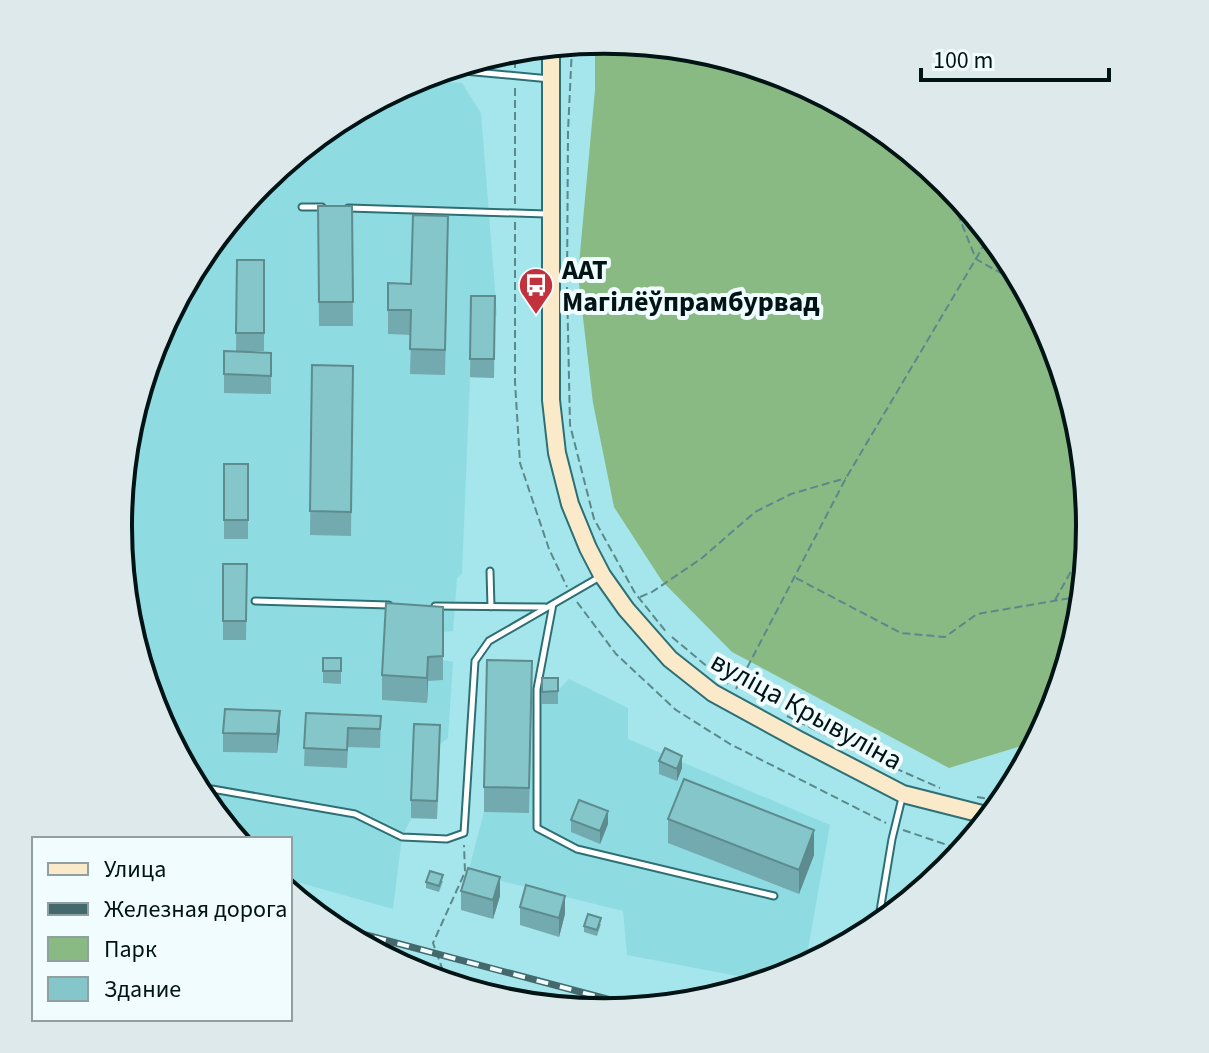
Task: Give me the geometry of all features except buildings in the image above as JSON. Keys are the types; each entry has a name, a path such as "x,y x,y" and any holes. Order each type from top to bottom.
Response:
{"main road":[{"name":"вуліца Крывуліна","path":"551,57 551,400 557,453 570,504 602,575 626,609 670,659 713,693 903,794 979,813"}],"lane":[{"path":"475,72 551,80"},
{"path":"302,207 333,208"},
{"path":"348,208 551,214"},
{"path":"490,571 491,607"},
{"path":"212,789 355,814 402,837 447,839 464,833 475,661 489,641 602,575"},
{"path":"255,601 393,605"},
{"path":"553,603 537,689 537,828 577,849 774,896"},
{"path":"424,606 546,607"},
{"path":"880,909 903,794"}],"path":[{"path":"572,55 567,270 570,425 594,519 639,598 671,637 736,690 846,478 984,246"},
{"path":"515,76 515,382 520,463 549,549 570,594 616,654 676,710 730,744 895,827 952,847"},
{"path":"957,211 976,259 1004,275"},
{"path":"639,598 702,558 755,512 791,494 846,478"},
{"path":"1054,601 1075,563"},
{"path":"795,577 901,633 945,637 977,614 1071,598"},
{"path":"777,711 951,793"},
{"path":"966,795 990,799"},
{"path":"443,970 433,943 465,872 464,833"}],"shaded area":[{"path":"446,82 462,83 481,113 497,315 494,378 470,378 462,574 457,578 453,631 443,632 443,660 453,662 448,738 440,744 437,819 411,819 402,837 393,909 292,881 292,837 248,837 195,763 157,678 141,619 133,557 133,496 141,434 157,375 195,290 230,239 270,192 317,152 368,117"},
{"path":"569,679 628,708 628,739 830,825 807,953 745,977 627,955 623,911 468,873 484,812 487,684 558,690"}],"green space":[{"path":"595,54 635,55 727,70 813,103 867,134 939,192 979,239 1014,290 1041,346 1061,404 1073,465 1077,526 1073,588 1061,649 1041,707 1023,745 949,768 732,652 662,581 614,507 593,403 578,275 595,90"}],"railway":[{"path":"367,935 607,999"}],"place":[{"name":"ААТ Магілёўпрамбурвад","path":"536,316"}]}
